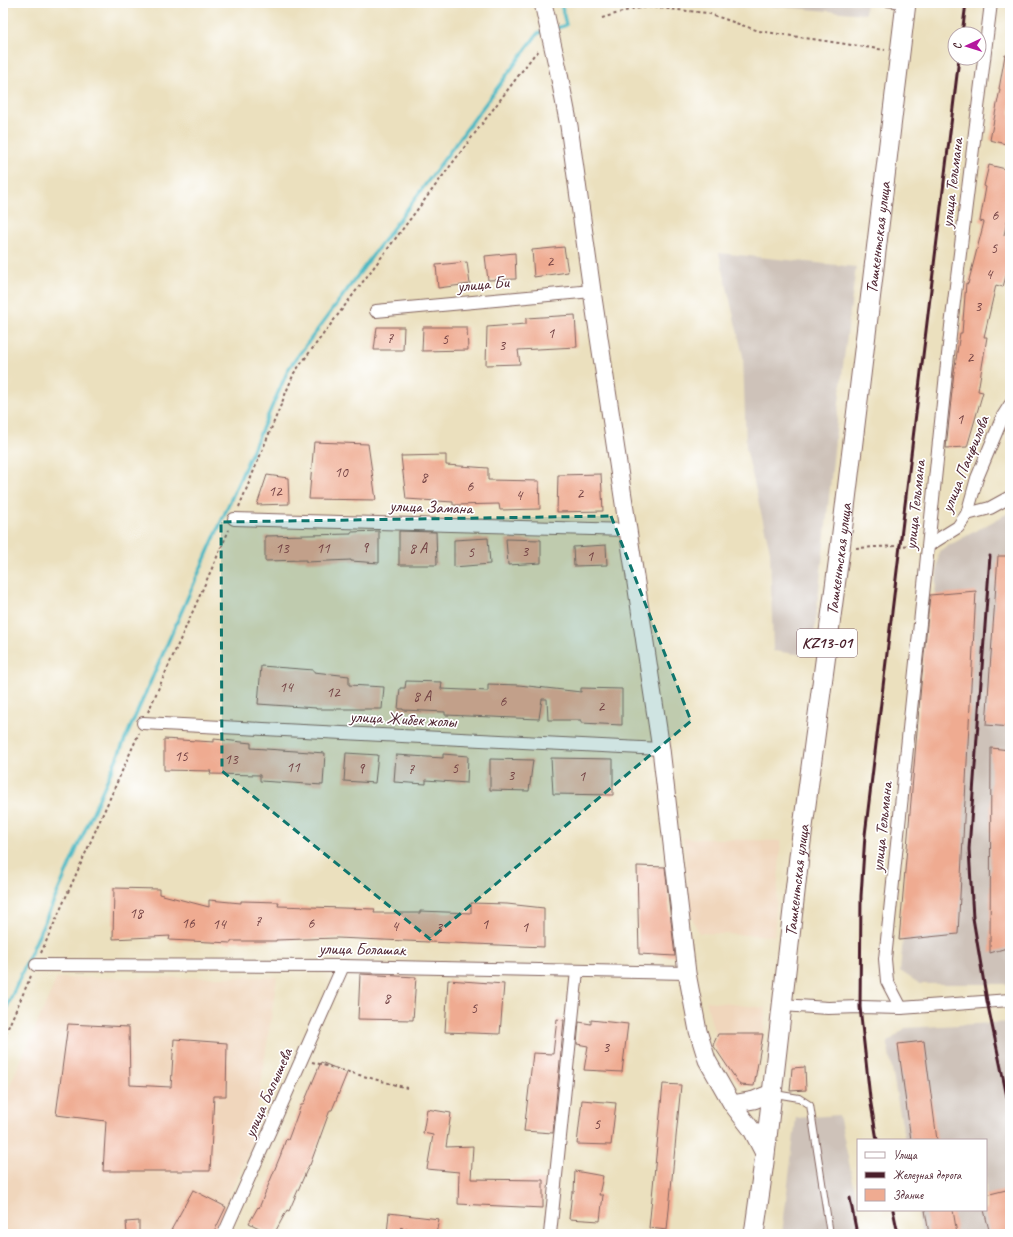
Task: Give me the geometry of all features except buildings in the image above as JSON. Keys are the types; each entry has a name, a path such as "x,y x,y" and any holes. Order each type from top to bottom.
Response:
{"main road":[{"path":"543,3 569,126 592,291 661,749 687,973 698,1031 707,1060 732,1104 752,1130 765,1155"},
{"name":"Ташкентская улица","path":"754,1234 765,1155 798,857 840,549 906,4"},
{"path":"732,1104 754,1100 771,1093"}],"street":[{"name":"улица Тельмана","path":"901,1008 887,982 885,959 951,326 991,3"},
{"name":"улица Би","path":"376,311 592,291"},
{"name":"улица Панфилова","path":"928,545 958,527 967,514 977,478 1003,416 1010,405"},
{"path":"967,514 990,508 1010,497"},
{"name":"улица Замана","path":"234,519 628,530"},
{"name":"улица Жибек жолы","path":"143,723 661,749"},
{"name":"улица Болашак","path":"36,965 343,966 687,973"},
{"name":"улица Бапышева","path":"224,1234 343,966"},
{"path":"550,1234 577,971"},
{"path":"782,1005 828,1008 901,1008 1010,1000"}],"lane":[{"path":"887,3 906,4"},
{"path":"771,1093 799,1098 810,1106 830,1234"}],"path":[{"path":"602,18 632,9 650,7 707,13 759,31 900,52"},
{"path":"840,549 928,545"},
{"path":"301,1059 407,1088"},
{"path":"400,1228 431,1234"}],"highlighted area":[{"path":"611,516 691,721 430,939 222,771 221,522"}],"shaded area":[{"path":"734,3 866,3 865,14"},
{"path":"719,253 856,267 843,366 812,656 773,651 770,551 746,448 743,356"},
{"path":"1010,512 1010,984 920,984 900,971 939,551"},
{"path":"683,838 781,841 774,936 699,933 690,914"},
{"path":"277,977 252,1144 212,1234 3,1234 3,1101 57,978"},
{"path":"706,1001 766,1008 757,1079 729,1076 719,1051"},
{"path":"1010,1022 1010,1234 922,1234 917,1211 987,1211 987,1139 905,1139 887,1043 905,1028"},
{"path":"839,1115 857,1200 857,1211 859,1211 864,1234 782,1234 796,1118"}],"waterway":[{"path":"554,29 566,25 561,3"},
{"path":"3,1016 289,368 538,33 544,32"}],"railway":[{"path":"963,26 966,3"},
{"path":"877,1139 870,1098 860,1007 861,896 865,835 958,66"},
{"path":"990,556 969,849 973,918 987,1001 1010,1111"},
{"path":"850,1198 857,1234"},
{"path":"893,1211 898,1234"}]}
